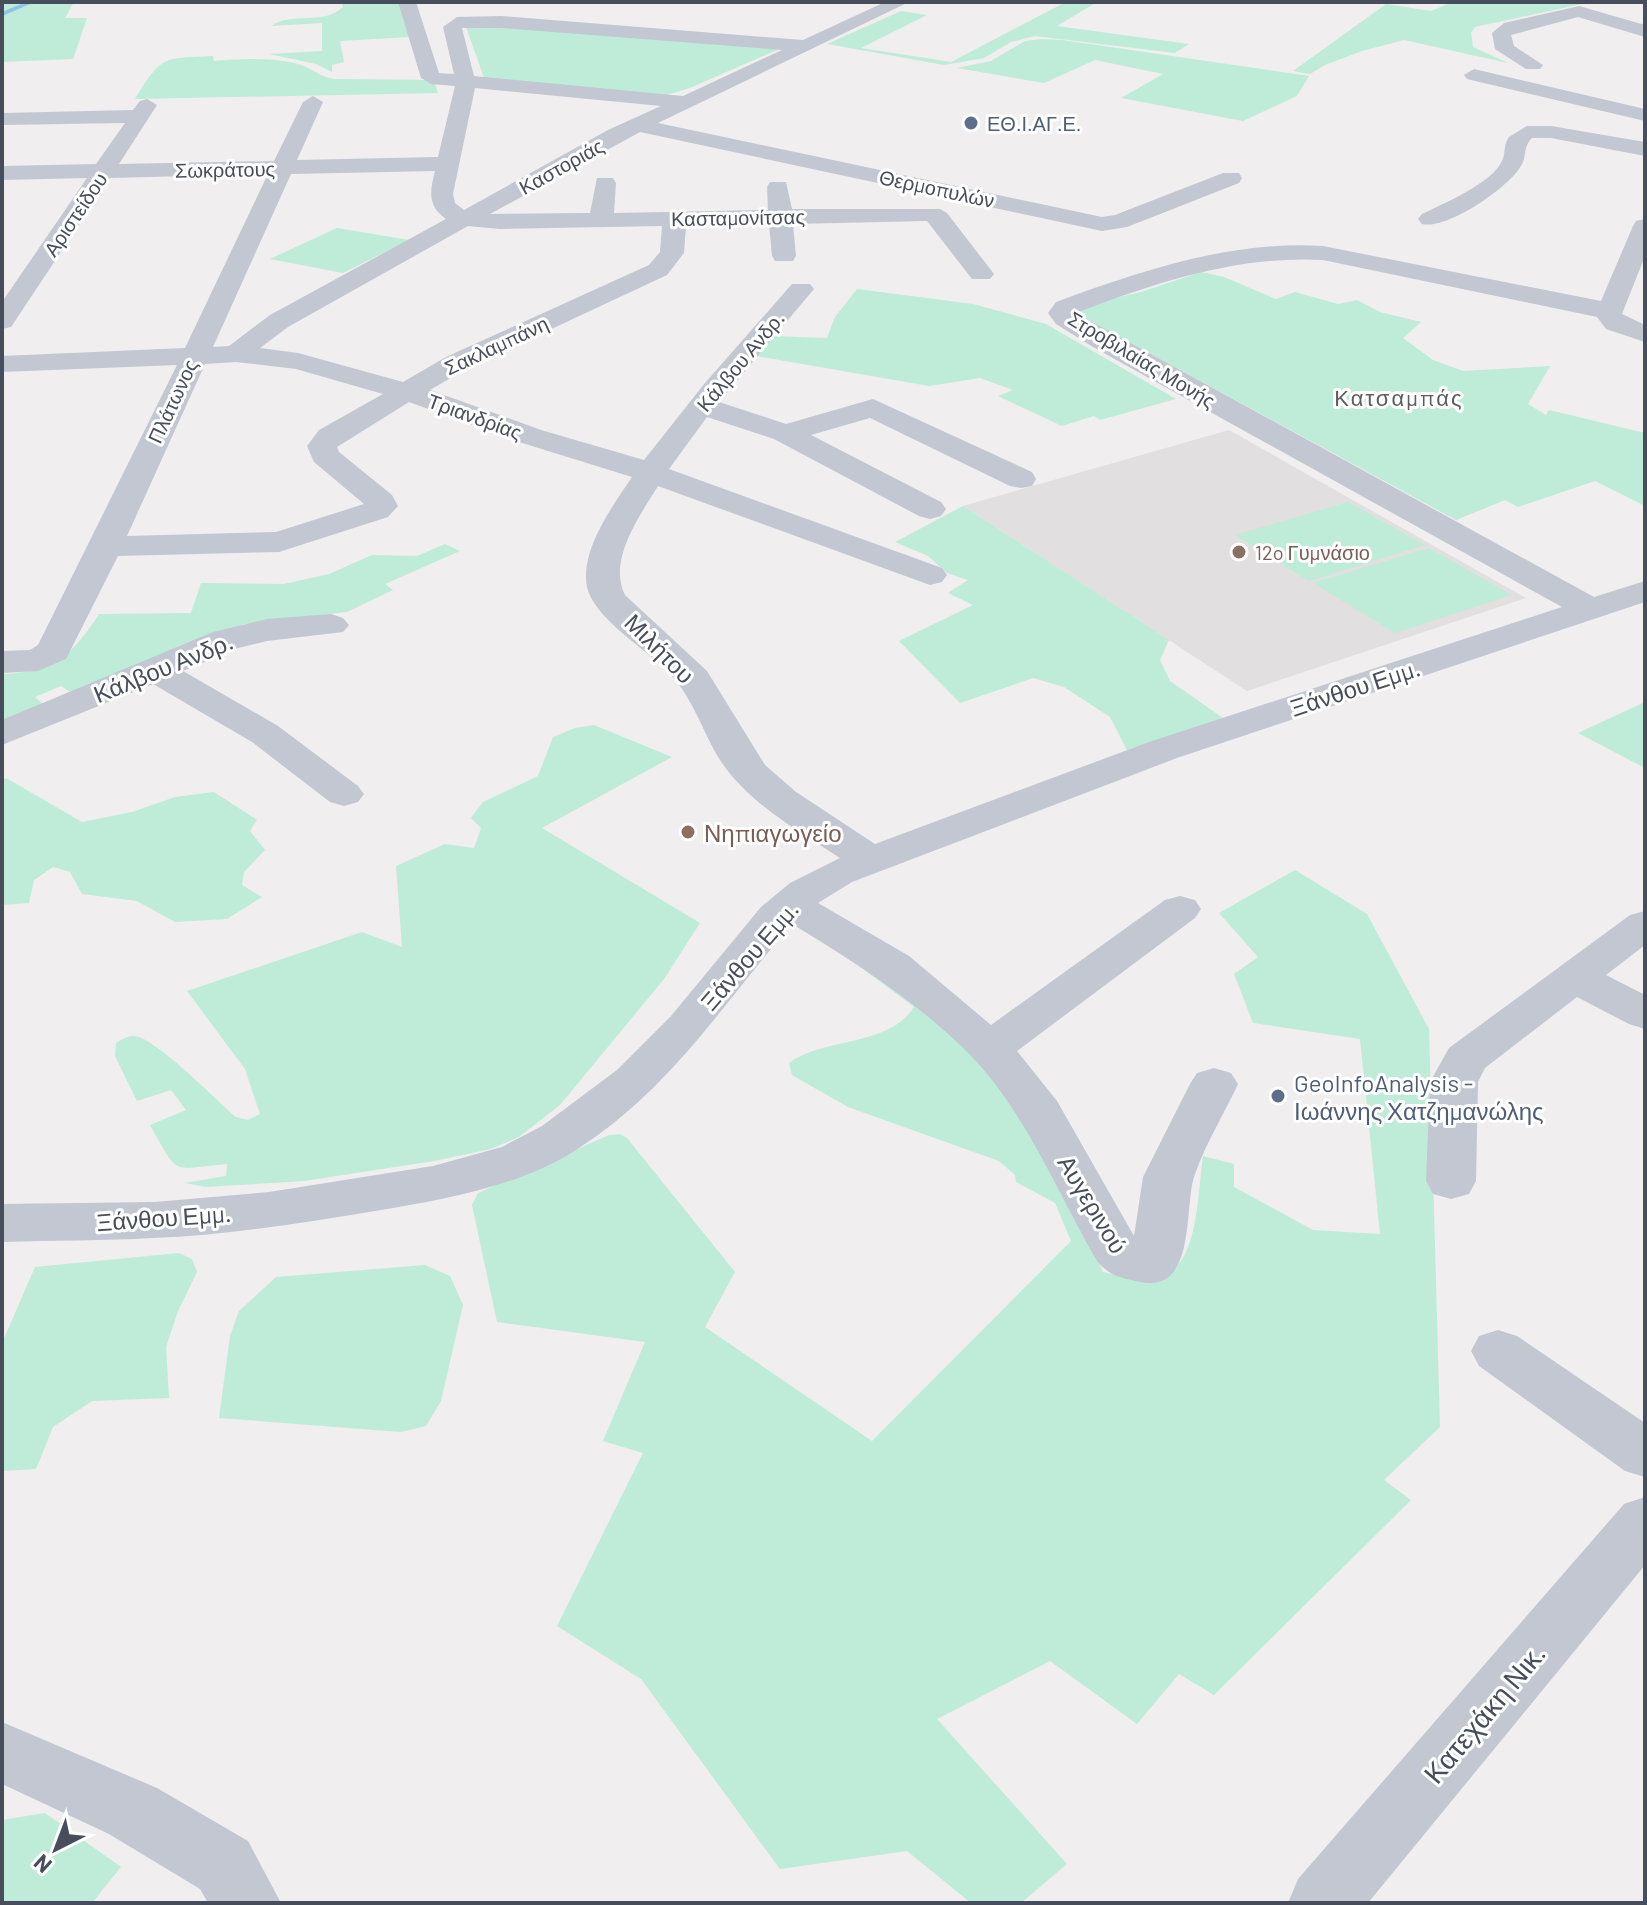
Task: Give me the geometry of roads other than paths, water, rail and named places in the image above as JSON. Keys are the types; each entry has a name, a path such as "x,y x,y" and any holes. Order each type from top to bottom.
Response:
{"street":[{"path":"407,2 431,78 682,102"},
{"name":"Καστοριάς","path":"236,354 286,316 637,125 900,2"},
{"path":"1533,65 1505,49 1501,33 1511,27 1616,2"},
{"path":"1579,11 1645,31"},
{"path":"620,31 652,13"},
{"path":"466,219 453,214 441,198 466,83 452,27 461,22 490,21 804,46"},
{"path":"1474,75 1645,115"},
{"name":"Πλάτωνος","path":"2,662 38,660 49,655 106,546 313,102"},
{"name":"Αριστείδου","path":"2,119 143,111 2,321"},
{"name":"Θερμοπυλών","path":"637,125 1102,224 1119,222 1231,178"},
{"path":"1430,219 1491,185 1511,165 1513,144 1527,132 1563,134 1645,149"},
{"path":"784,256 776,172 790,156"},
{"name":"Σωκράτους","path":"2,173 448,164"},
{"path":"601,220 605,183"},
{"name":"Κασταμονίτσας","path":"466,219 500,222 932,214 939,218 981,274"},
{"name":"Σακλαμπάνη","path":"106,546 279,542 377,510 382,506 381,502 325,456 322,446 336,431 502,340 658,270 672,253 674,218"},
{"path":"1645,226 1609,311 1615,323 1645,334"},
{"name":"Στροβιλαίας Μονής","path":"1589,608 1103,341 1061,313 1065,308 1081,302 1205,265 1288,251 1333,255 1609,311"},
{"name":"Κάλβου Ανδρ.","path":"650,472 801,289"},
{"name":"Τριανδρίας","path":"2,364 236,354 289,359 405,391 530,436 650,472 930,575"},
{"path":"702,406 785,433 930,509"},
{"path":"785,433 873,408 1021,479"},
{"name":"Μιλήτου","path":"650,472 627,508 609,552 603,582 609,596 686,669 714,708 748,771 871,860"},
{"name":"Ξάνθου Εμμ.","path":"2,1223 155,1220 282,1208 433,1184 519,1159 559,1138 634,1081 687,1026 789,904 837,873 1163,750 1645,591"},
{"name":"Κάλβου Ανδρ.","path":"2,734 239,636 331,625"},
{"path":"153,669 265,734 344,794"},
{"name":"Αυγερινού","path":"789,904 893,966 990,1048 1040,1113 1115,1248 1126,1260 1146,1264 1158,1253 1168,1177 1214,1084"},
{"path":"990,1048 1180,909"},
{"path":"1451,1181 1454,1082 1459,1069 1479,1047 1645,924"},
{"path":"1574,977 1645,1014"},
{"path":"1498,1351 1645,1454"},
{"name":"Κατεχάκη Νικ.","path":"1323,1903 1645,1522"},
{"path":"2,1752 133,1811 216,1859 224,1865 246,1903"}],"waterway":[{"name":"Κατσαμπάς","path":"2,14 32,2"}],"place":[{"name":"ΕΘ.Ι.ΑΓ.Ε.","path":"971,123"},
{"name":"12o Γυμνάσιο","path":"1239,552"},
{"name":"Νηπιαγωγείο","path":"688,832"},
{"name":"GeoInfoAnalysis - Ιωάννης Χατζημανώλης","path":"1278,1096"}],"district":[{"name":"Κατσαμπάς","path":"1399,397"}]}
